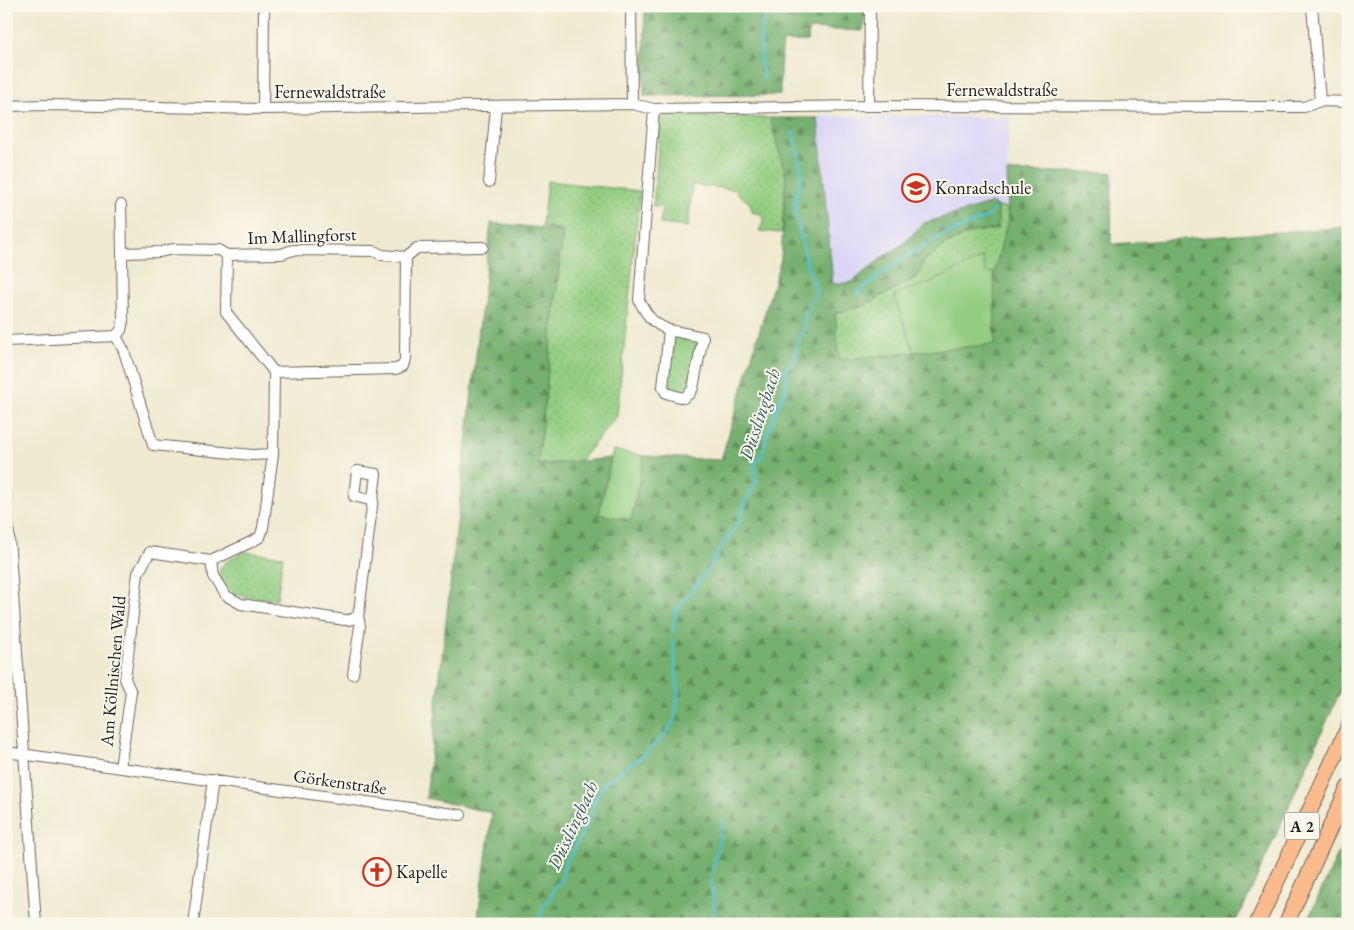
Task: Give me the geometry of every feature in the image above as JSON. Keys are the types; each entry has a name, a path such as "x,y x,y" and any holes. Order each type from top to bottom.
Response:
{"highway":[{"name":"A 2","path":"1257,924 1348,728"},
{"name":"A 2","path":"1286,924 1348,788"}],"street":[{"path":"263,109 264,6"},
{"path":"631,6 632,104"},
{"path":"869,106 870,6"},
{"path":"1312,6 1320,101"},
{"name":"Fernewaldstraße","path":"6,106 263,109 632,104 654,109 869,106 1304,107 1320,101 1348,102"},
{"path":"489,182 496,107"},
{"path":"654,109 639,300 647,316 659,326 703,337 693,388 683,398 666,393 663,388 669,330"},
{"path":"6,341 116,336 121,330 123,321 121,205"},
{"name":"Im Mallingforst","path":"122,253 160,252 173,249 218,250 227,255 281,254 293,250 374,251 382,255 406,257 417,248 483,247"},
{"name":"Im Mallingforst","path":"227,255 226,312 274,372"},
{"path":"373,501 360,612 353,620 241,604 226,595 213,576 211,561 260,537 263,528 273,454 274,372 378,371 400,369 403,366 405,359 406,257"},
{"path":"116,336 124,351 153,445 252,454 273,454"},
{"path":"6,495 36,924"},
{"name":"Am Köllnischen Wald","path":"120,768 131,692 125,680 138,573 150,552 211,561"},
{"path":"354,674 360,626 358,616"},
{"name":"Görkenstraße","path":"6,752 461,815"},
{"path":"193,924 213,780"}],"shaded area":[{"name":"Konradschule","path":"820,116 1009,117 1007,208 998,207 992,203 924,223 902,245 884,256 852,283 833,284 818,118"}],"green space":[{"path":"645,6 865,6 863,31 810,29 807,41 783,42 780,66 780,95 644,96"},
{"path":"664,116 770,118 786,176 782,233 759,231 764,221 760,213 753,213 750,204 733,189 692,185 688,227 660,224 662,207 653,206 661,118"},
{"path":"770,118 818,118 833,284 852,282 884,256 902,245 924,223 993,203 998,207 998,229 973,232 948,243 925,260 917,276 864,306 835,313 839,360 995,344 994,273 1008,220 1007,172 1112,172 1111,244 1348,227 1348,674 1245,904 1234,924 1221,922 1220,924 477,924 492,813 426,798 491,223 563,230 538,465 611,458 599,513 630,520 644,456 721,460 781,259 786,176"},
{"path":"547,181 640,191 617,416 580,461 537,465 563,230 542,226"},
{"path":"998,207 1007,208 1008,220 994,273 985,273 983,258 934,281 894,295 914,352 839,360 835,313 864,306 917,276 925,260 948,243 973,232 997,229"},
{"path":"983,257 985,272 994,273 995,344 914,352 894,295 934,281"},
{"path":"673,335 694,338 697,346 689,386 682,393 669,390 666,382"},
{"path":"613,450 644,456 631,520 599,514"},
{"path":"244,552 283,556 277,599 241,596 234,593 225,584 219,573 220,569 228,561"},
{"path":"1348,834 1348,924 1306,924 1344,841"}],"waterway":[{"name":"Düsslingbach","path":"764,78 761,42 767,6"},
{"name":"Düsslingbach","path":"673,632 676,611 713,563 718,551 738,525 747,498 757,481 754,465 762,455 767,433 786,387 785,370 795,360 798,338 804,331 804,321 809,304 818,293 808,269 794,205 802,173 793,132"},
{"path":"857,293 915,251 942,236 989,216 994,209"},
{"name":"Düsslingbach","path":"536,924 542,916 542,907 551,898 553,890 562,879 564,866 583,832 598,794 607,781 646,753 666,733 675,719 678,692 673,640"},
{"path":"713,924 714,907 711,878 723,820"}],"place":[{"name":"Konradschule","path":"916,188"},
{"name":"Kapelle","path":"377,872"}]}
